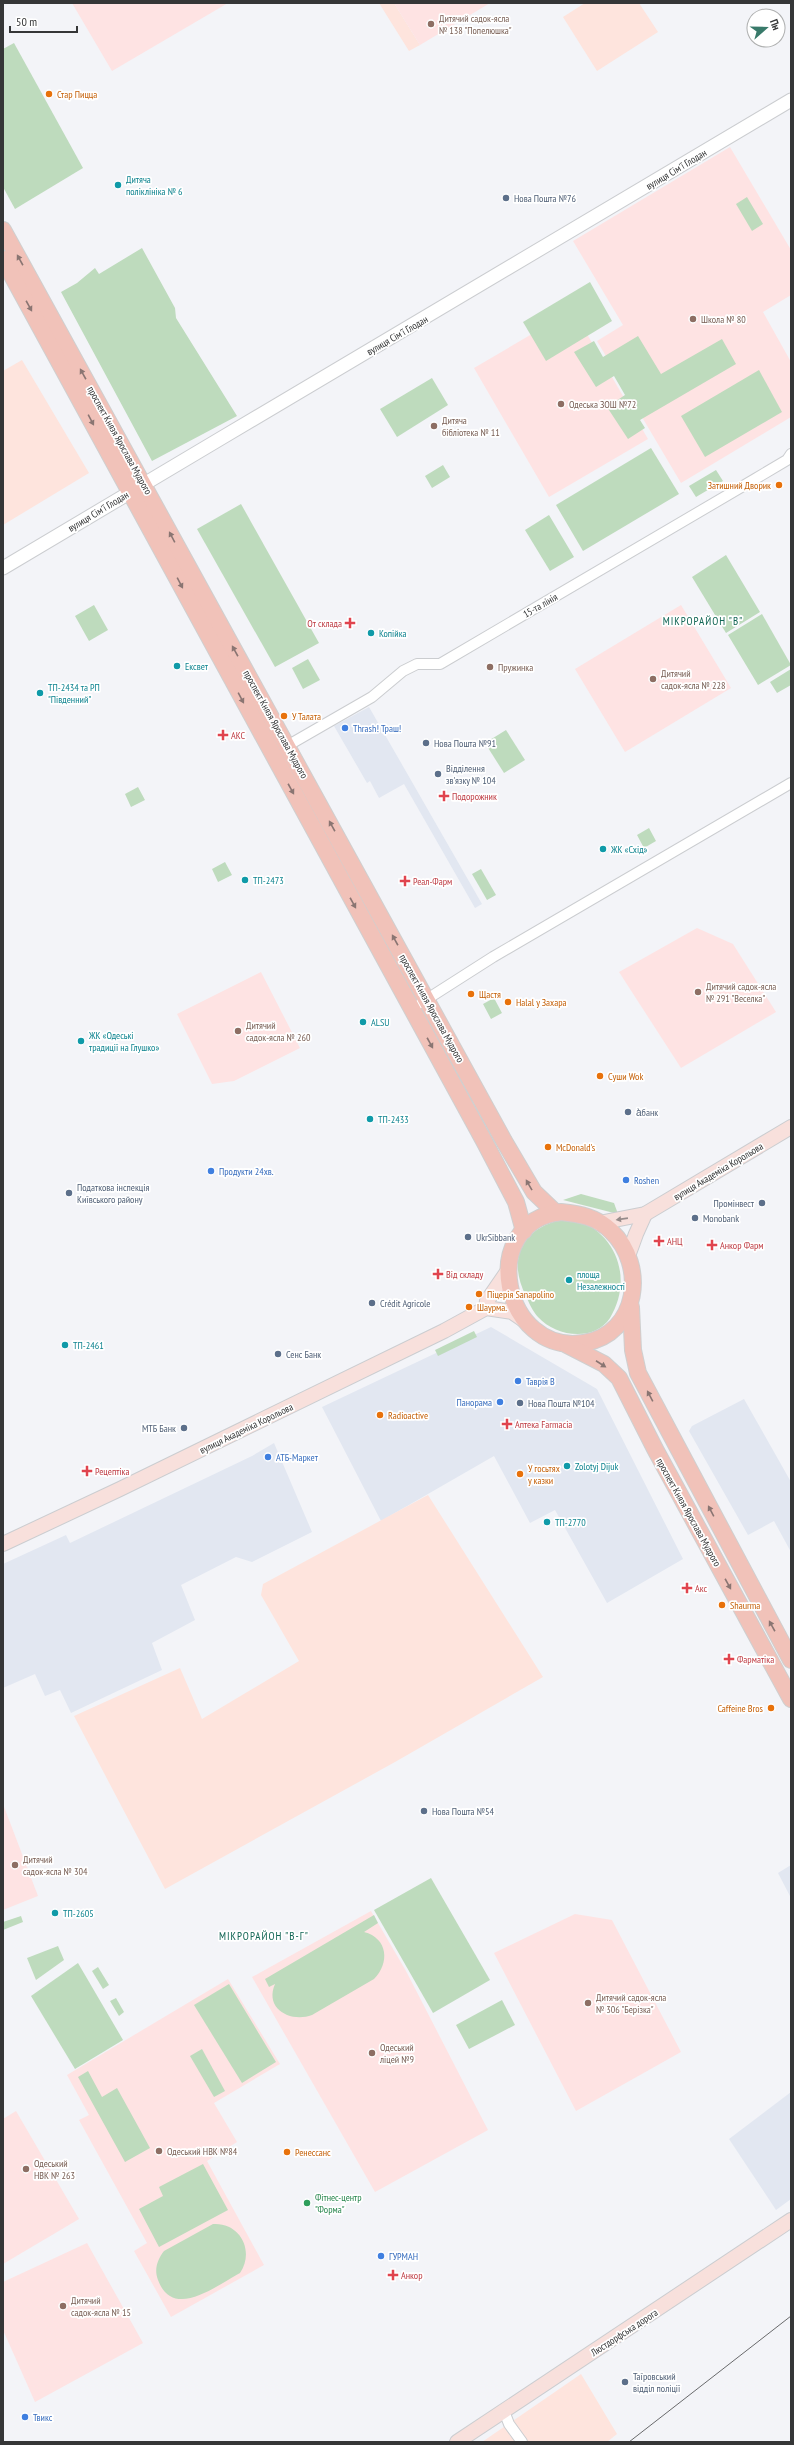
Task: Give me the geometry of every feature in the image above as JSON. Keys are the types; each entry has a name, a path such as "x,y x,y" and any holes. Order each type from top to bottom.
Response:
{"main road":[{"name":"проспект Князя Ярослава Мудрого","path":"3,230 534,1192 556,1213"},
{"name":"проспект Князя Ярослава Мудрого","path":"3,259 516,1202 524,1231"},
{"path":"272,755 287,746"},
{"name":"вулиця Академіка Корольова","path":"598,1223 645,1214 791,1127"},
{"path":"507,1272 513,1296 525,1321 530,1327 550,1340 567,1345 603,1338 617,1329 625,1318 631,1304 631,1278 628,1256 611,1230 580,1214 556,1213 535,1221 524,1231 512,1251 507,1272 487,1301 486,1308 512,1312 525,1321"},
{"path":"628,1256 645,1214"},
{"name":"проспект Князя Ярослава Мудрого","path":"631,1304 633,1350 638,1374 791,1660"},
{"name":"вулиця Академіка Корольова","path":"3,1544 120,1490 444,1331 486,1308"},
{"name":"проспект Князя Ярослава Мудрого","path":"567,1345 604,1364 619,1378 655,1449 791,1699"},
{"name":"Люстдорфська дорога","path":"457,2442 791,2220"}],"street":[{"name":"вулиця Сім'ї Глодан","path":"3,568 492,280 791,100"},
{"name":"15-та лінія","path":"287,746 372,697 403,671 417,664 440,664 761,476 787,460 791,454"},
{"path":"411,1009 493,957 791,783"},
{"path":"504,2411 509,2424 522,2442"}],"shaded area":[{"path":"72,3 228,3 112,71"},
{"path":"379,3 394,3 420,45 409,51"},
{"name":"Дитячий садок-ясла № 138 \"Попелюшка\"","path":"394,3 490,3 420,45"},
{"path":"585,3 639,3 658,32 597,71 563,17"},
{"name":"Школа № 80","path":"730,147 791,250 791,295 763,312 791,362 791,417 681,483 597,341 623,325 573,241"},
{"name":"Одеська ЗОШ №72","path":"573,310 648,439 549,497 474,368"},
{"path":"22,360 89,473 3,525 3,371"},
{"name":"Дитячий садок-ясла № 228","path":"681,605 731,688 625,752 575,669"},
{"path":"369,707 482,904 475,908 404,784 379,798 370,781 367,783 334,726"},
{"name":"Дитячий садок-ясла № 291 \"Веселка\"","path":"697,928 733,944 776,1012 681,1068 619,972"},
{"name":"Дитячий садок-ясла № 260","path":"261,972 300,1048 234,1081 212,1084 177,1014"},
{"path":"491,1327 597,1389 683,1559 607,1603 555,1510 530,1523 494,1456 381,1521 322,1407"},
{"path":"744,1399 791,1482 791,1552 774,1521 748,1535 689,1431 692,1426"},
{"path":"274,1443 312,1532 252,1562 236,1557 181,1585 195,1620 152,1643 162,1670 71,1713 60,1690 45,1696 35,1674 3,1688 3,1564 66,1535 70,1543 252,1456"},
{"path":"428,1495 543,1677 395,1762 165,1889 74,1716 180,1668 202,1719 299,1661 261,1595 263,1584"},
{"name":"Дитячий садок-ясла № 304","path":"3,1804 38,1896 3,1910"},
{"path":"791,1865 791,1898 778,1873"},
{"name":"Одеський ліцей №9","path":"371,1911 406,1971 488,2130 375,2192 252,1977"},
{"name":"Дитячий садок-ясла № 306 \"Берізка\"","path":"575,1914 612,1920 681,2052 576,2111 494,1953"},
{"name":"Одеський НВК №84","path":"228,1979 280,2064 214,2103 237,2142 207,2161 264,2265 171,2317 134,2251 147,2243 79,2120 89,2115 67,2075"},
{"path":"791,2092 791,2199 776,2210 729,2139"},
{"name":"Одеський НВК № 263","path":"16,2111 79,2219 3,2264 3,2119"},
{"name":"Дитячий садок-ясла № 15","path":"87,2243 143,2343 35,2402 3,2330 3,2282"},
{"path":"581,2374 617,2434 607,2442 482,2442"}],"green space":[{"path":"14,43 83,168 15,209 3,187 3,49"},
{"path":"747,197 763,224 752,231 736,204"},
{"path":"142,248 175,308 176,318 237,416 152,461 61,292 77,283 95,268 99,274"},
{"path":"590,282 612,321 546,361 523,322"},
{"path":"638,336 661,374 722,339 736,364 640,420 645,428 628,439 607,407 625,395 614,376 596,387 574,352 594,341 603,357"},
{"path":"759,370 782,412 705,457 681,416"},
{"path":"432,378 448,405 397,437 380,409"},
{"path":"651,448 679,494 583,551 556,505"},
{"path":"443,465 450,477 432,488 425,476"},
{"path":"716,470 723,481 696,497 689,486"},
{"path":"241,504 319,643 275,667 197,529"},
{"path":"549,515 574,557 550,571 525,530"},
{"path":"726,555 760,612 726,633 692,577"},
{"path":"94,605 108,630 89,641 75,616"},
{"path":"762,614 791,665 758,685 728,635"},
{"path":"308,659 320,680 303,689 292,668"},
{"path":"791,669 791,685 777,693 770,682"},
{"path":"506,730 525,760 504,773 485,743"},
{"path":"138,787 145,800 131,807 125,794"},
{"path":"649,828 656,841 644,848 637,835"},
{"path":"225,862 232,875 218,882 212,869"},
{"path":"481,869 496,895 487,900 472,874"},
{"path":"494,998 502,1013 491,1019 483,1004"},
{"path":"581,1194 614,1203 618,1214 563,1200"},
{"path":"572,1218 587,1224 600,1233 610,1245 620,1272 620,1287 617,1303 610,1318 603,1326 595,1331 585,1334 575,1334 555,1329 538,1317 526,1296 520,1281 518,1266 519,1254 524,1243 532,1234 543,1226 556,1221"},
{"path":"474,1331 477,1337 438,1356 435,1350"},
{"path":"431,1878 490,1980 433,2013 374,1910"},
{"path":"374,1915 378,1923 364,1932 372,1935 382,1945 384,1959 383,1966 374,1979 312,2015 296,2017 282,2012 276,2007 273,2001 275,1984 269,1987 265,1979"},
{"path":"21,1916 23,1922 3,1930 3,1922"},
{"path":"58,1946 64,1960 36,1980 27,1958"},
{"path":"78,1963 123,2040 75,2069 31,1996"},
{"path":"98,1967 109,1985 103,1989 92,1971"},
{"path":"229,1984 276,2062 242,2083 194,2005"},
{"path":"116,1998 124,2012 119,2016 110,2001"},
{"path":"502,2000 515,2025 469,2049 456,2025"},
{"path":"202,2049 225,2091 214,2097 190,2056"},
{"path":"88,2071 102,2097 117,2088 150,2148 125,2162 78,2077"},
{"path":"203,2164 228,2210 159,2247 139,2209 163,2196 159,2187"},
{"path":"213,2224 231,2228 242,2240 245,2247 246,2256 240,2273 196,2296 184,2299 174,2298 165,2292 158,2280 156,2269 160,2258 164,2251"}],"tram line":[{"path":"629,2442 791,2316"}],"place":[{"name":"Дитячий садок-ясла № 138 \"Попелюшка\"","path":"431,24"},
{"name":"Стар Пицца","path":"49,94"},
{"name":"Дитяча поліклініка № 6","path":"118,185"},
{"name":"Нова Пошта №76","path":"506,198"},
{"name":"Школа № 80","path":"693,319"},
{"name":"Одеська ЗОШ №72","path":"561,404"},
{"name":"Дитяча бібліотека № 11","path":"434,426"},
{"name":"Затишний Дворик","path":"779,485"},
{"name":"От склада","path":"350,623"},
{"name":"Копійка","path":"371,633"},
{"name":"Ексвет","path":"177,666"},
{"name":"Пружинка","path":"490,667"},
{"name":"Дитячий садок-ясла № 228","path":"653,679"},
{"name":"ТП-2434 та РП \"Південний\"","path":"40,693"},
{"name":"У Талата","path":"284,716"},
{"name":"Thrash! Траш!","path":"345,728"},
{"name":"АКС","path":"223,735"},
{"name":"Нова Пошта №91","path":"426,743"},
{"name":"Відділення зв'язку № 104","path":"438,774"},
{"name":"Подорожник","path":"444,796"},
{"name":"ЖК «Схід»","path":"603,849"},
{"name":"ТП-2473","path":"245,880"},
{"name":"Реал-Фарм","path":"405,881"},
{"name":"Дитячий садок-ясла № 291 \"Веселка\"","path":"698,992"},
{"name":"Щастя","path":"471,994"},
{"name":"Halal у Захара","path":"508,1002"},
{"name":"ALSU","path":"363,1022"},
{"name":"Дитячий садок-ясла № 260","path":"238,1031"},
{"name":"ЖК «Одеські традиції на Глушко»","path":"81,1041"},
{"name":"Суши Wok","path":"600,1076"},
{"name":"а̀банк","path":"628,1112"},
{"name":"ТП-2433","path":"370,1119"},
{"name":"McDonald's","path":"548,1147"},
{"name":"Продукти 24хв.","path":"211,1171"},
{"name":"Roshen","path":"626,1180"},
{"name":"Податкова інспекція Київського району","path":"69,1193"},
{"name":"Промінвест","path":"762,1203"},
{"name":"Monobank","path":"695,1218"},
{"name":"UkrSibbank","path":"468,1237"},
{"name":"АНЦ","path":"659,1241"},
{"name":"Анкор Фарм","path":"712,1245"},
{"name":"Від складу","path":"438,1274"},
{"name":"площа Незалежності","path":"569,1280"},
{"name":"Піцерія Sanapolino","path":"479,1294"},
{"name":"Crédit Agricole","path":"372,1303"},
{"name":"Шаурма.","path":"469,1307"},
{"name":"ТП-2461","path":"65,1345"},
{"name":"Сенс Банк","path":"278,1354"},
{"name":"Таврія В","path":"518,1381"},
{"name":"Панорама","path":"500,1402"},
{"name":"Нова Пошта №104","path":"520,1403"},
{"name":"Radioactive","path":"380,1415"},
{"name":"Аптека Farmacia","path":"507,1424"},
{"name":"МТБ Банк","path":"184,1428"},
{"name":"АТБ-Маркет","path":"268,1457"},
{"name":"Zolotyj Dijuk","path":"567,1466"},
{"name":"Рецептіка","path":"87,1471"},
{"name":"У госьтях у казки","path":"520,1474"},
{"name":"ТП-2770","path":"547,1522"},
{"name":"Акс","path":"687,1588"},
{"name":"Shaurma","path":"722,1605"},
{"name":"Фарматіка","path":"729,1659"},
{"name":"Caffeine Bros","path":"771,1708"},
{"name":"Нова Пошта №54","path":"424,1811"},
{"name":"Дитячий садок-ясла № 304","path":"15,1865"},
{"name":"ТП-2605","path":"55,1913"},
{"name":"Дитячий садок-ясла № 306 \"Берізка\"","path":"588,2003"},
{"name":"Одеський ліцей №9","path":"372,2053"},
{"name":"Одеський НВК №84","path":"159,2151"},
{"name":"Ренессанс","path":"287,2152"},
{"name":"Одеський НВК № 263","path":"26,2169"},
{"name":"Фітнес-центр \"Форма\"","path":"307,2203"},
{"name":"ГУРМАН","path":"381,2256"},
{"name":"Анкор","path":"393,2275"},
{"name":"Дитячий садок-ясла № 15","path":"63,2306"},
{"name":"Таїровський відділ поліції","path":"625,2382"},
{"name":"Твикс","path":"25,2417"}],"district":[{"name":"МІКРОРАЙОН \"В\"","path":"703,621"},
{"name":"МІКРОРАЙОН \"В-Г\"","path":"264,1936"}]}
